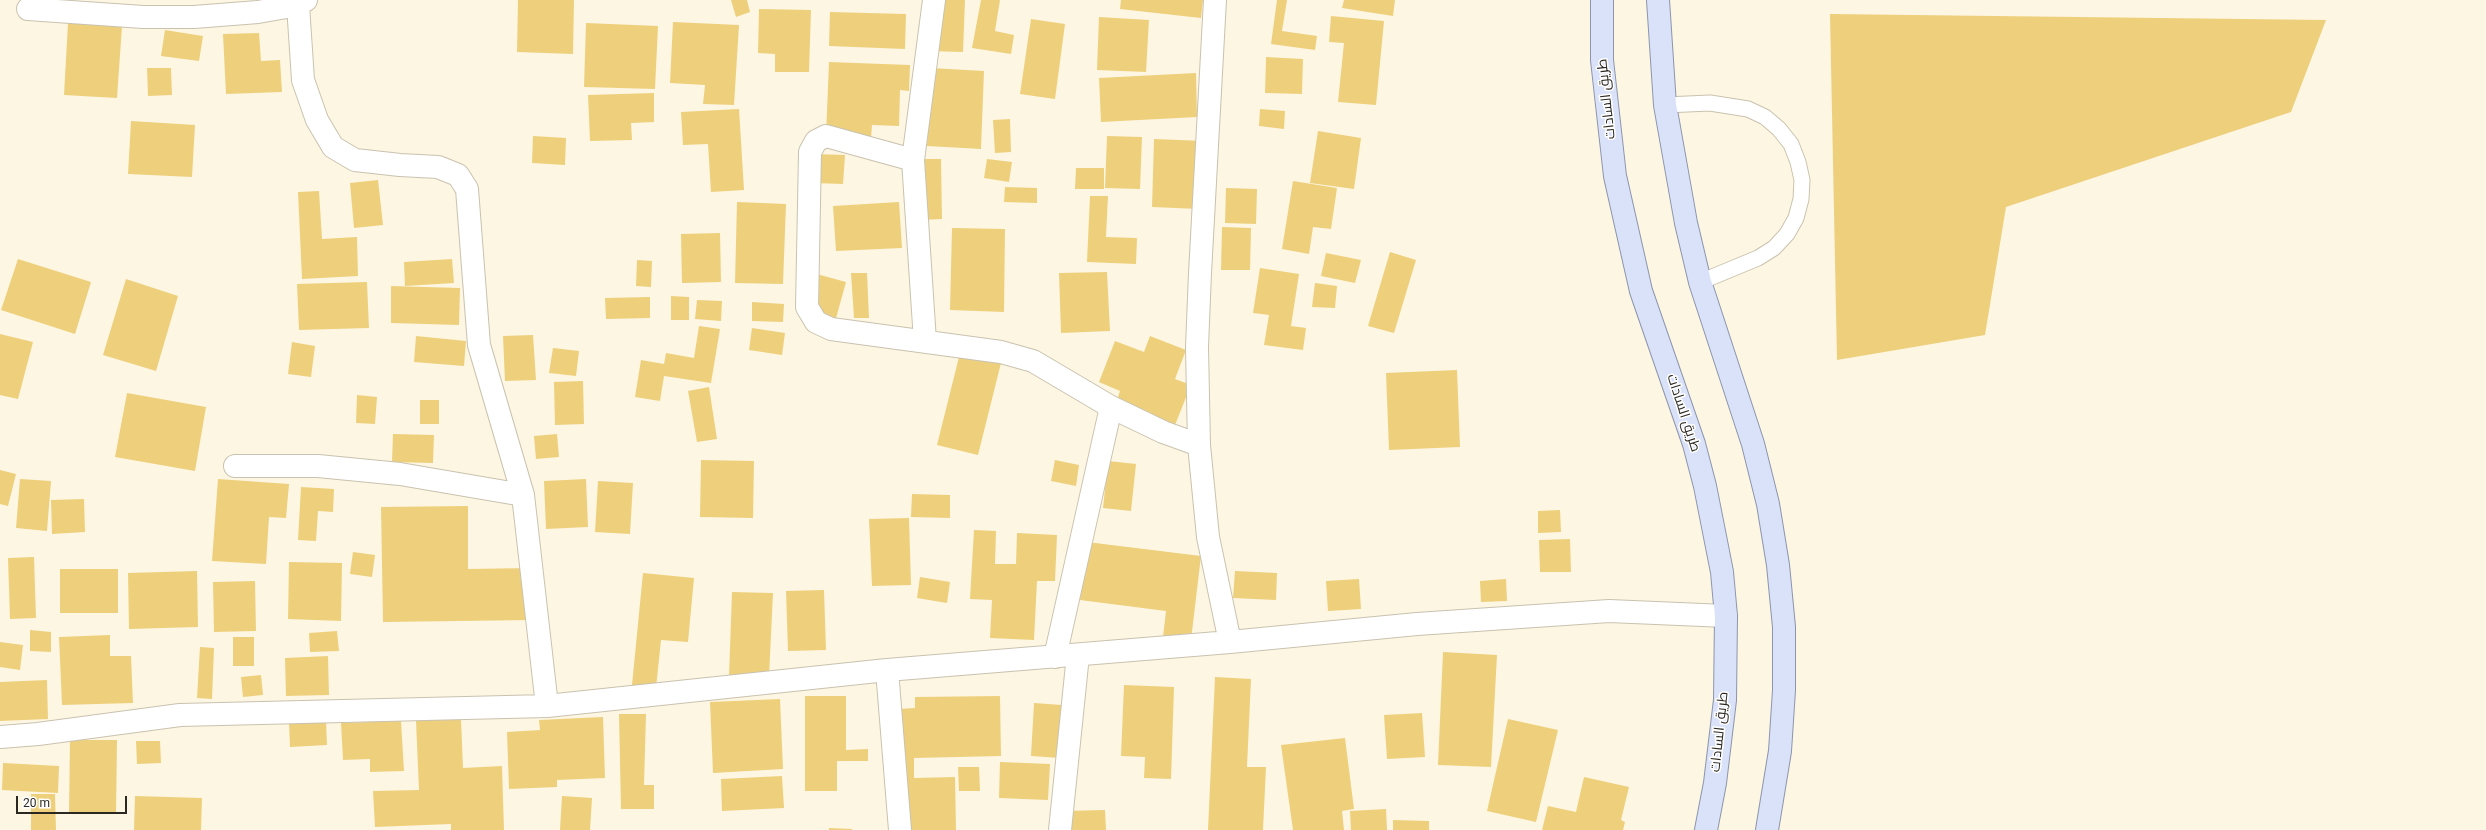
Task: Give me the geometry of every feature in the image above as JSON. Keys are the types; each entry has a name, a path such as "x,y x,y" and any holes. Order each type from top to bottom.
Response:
{"main road":[{"name":"طريق السادات","path":"1602,0 1602,60 1615,176 1641,291 1681,402 1705,486 1722,572 1726,616 1725,700 1715,784 1706,830"},
{"path":"1658,0 1665,105 1684,216 1700,282 1753,444 1768,504 1778,565 1784,627 1784,690 1780,751 1767,830"}],"street":[{"path":"926,341 913,160 934,0"},
{"path":"1215,0 1199,280 1197,347 1199,445 1208,537 1230,642"},
{"path":"28,9 143,17 194,17 258,12 302,2 303,80 317,120 333,147 355,160 400,165 438,167 458,175 467,189 479,346 523,495 547,706"},
{"path":"913,160 826,136 816,141 810,152 806,307 816,322 831,329 1001,352 1033,361 1111,407 1163,432 1199,445"},
{"path":"1055,657 1111,407"},
{"path":"235,466 318,466 385,473 523,495"},
{"path":"0,737 38,734 180,715 547,706 887,670 1230,642 1349,629 1609,611 1726,616"},
{"path":"1060,830 1078,654"},
{"path":"887,670 900,830"}],"lane":[{"path":"1665,105 1710,103 1748,109 1764,117 1779,129 1791,144 1798,162 1802,180 1801,199 1796,218 1787,234 1774,248 1758,258 1700,282"}],"building":[{"path":"518,0 574,0 573,54 517,52"},
{"path":"731,0 747,0 750,12 736,17"},
{"path":"930,0 965,0 963,52 928,51"},
{"path":"981,0 1000,0 995,31 1014,35 1011,54 972,48"},
{"path":"1121,0 1203,0 1201,18 1120,9"},
{"path":"1277,0 1287,0 1282,31 1317,36 1315,50 1271,44"},
{"path":"1344,0 1395,0 1393,16 1342,8"},
{"path":"759,9 811,10 809,72 775,72 775,54 758,53"},
{"path":"830,12 906,14 905,49 829,46"},
{"path":"1830,14 2326,20 2291,112 2006,207 1985,335 1837,360"},
{"path":"1331,16 1384,21 1376,105 1338,102 1344,43 1329,42"},
{"path":"1099,17 1149,20 1146,72 1097,70"},
{"path":"1031,19 1065,24 1055,99 1020,94"},
{"path":"673,22 739,25 734,105 703,104 705,85 670,83"},
{"path":"68,23 122,26 117,98 64,95"},
{"path":"586,23 658,26 655,89 584,87"},
{"path":"165,30 203,36 199,61 161,56"},
{"path":"259,33 261,61 280,60 282,92 226,94 223,34"},
{"path":"1266,57 1303,59 1302,94 1265,93"},
{"path":"829,62 910,65 909,91 900,90 899,126 872,125 871,138 826,136"},
{"path":"147,68 171,68 172,95 148,96"},
{"path":"931,68 984,71 981,149 927,146"},
{"path":"1196,73 1197,117 1101,122 1099,78"},
{"path":"654,93 654,122 631,123 632,140 590,141 588,95"},
{"path":"739,109 744,190 711,192 708,144 683,145 681,112"},
{"path":"1260,109 1285,111 1284,129 1259,126"},
{"path":"1010,119 1011,152 995,153 993,120"},
{"path":"131,121 195,125 192,177 128,174"},
{"path":"1318,131 1361,138 1354,189 1310,183"},
{"path":"533,136 566,138 565,165 532,163"},
{"path":"1107,136 1142,137 1140,189 1105,188"},
{"path":"1154,139 1204,141 1199,209 1152,207"},
{"path":"814,154 845,155 843,184 813,183"},
{"path":"920,159 941,159 942,219 920,220"},
{"path":"987,159 1012,162 1009,182 984,178"},
{"path":"1076,168 1104,168 1104,189 1075,189"},
{"path":"378,180 383,225 354,228 350,183"},
{"path":"1293,181 1337,188 1331,229 1313,227 1309,254 1282,249"},
{"path":"1005,187 1037,188 1037,203 1004,202"},
{"path":"1226,188 1257,189 1256,224 1225,223"},
{"path":"319,191 322,239 357,237 358,276 302,279 298,192"},
{"path":"1090,196 1108,196 1106,237 1137,238 1136,264 1087,262"},
{"path":"737,202 786,204 783,284 735,283"},
{"path":"899,202 902,248 836,251 833,206"},
{"path":"1222,227 1251,228 1250,270 1221,270"},
{"path":"952,228 1005,229 1004,312 950,310"},
{"path":"720,233 721,282 682,283 681,234"},
{"path":"1390,252 1416,260 1394,333 1368,326"},
{"path":"1326,253 1361,260 1355,283 1321,276"},
{"path":"18,259 91,282 75,334 1,310"},
{"path":"452,259 454,283 405,286 404,262"},
{"path":"637,260 652,261 651,287 636,286"},
{"path":"1260,268 1299,274 1291,326 1306,328 1303,350 1264,345 1269,315 1253,313"},
{"path":"1107,272 1110,331 1061,333 1059,273"},
{"path":"813,273 846,282 835,322 803,314"},
{"path":"851,273 867,273 869,318 854,318"},
{"path":"126,279 178,296 156,371 103,355"},
{"path":"367,282 369,328 299,330 297,284"},
{"path":"1315,283 1337,286 1335,308 1312,307"},
{"path":"391,286 460,288 459,325 391,323"},
{"path":"671,296 689,297 689,320 671,320"},
{"path":"650,297 650,318 606,319 605,298"},
{"path":"697,300 722,301 721,321 695,319"},
{"path":"752,302 784,304 783,322 752,321"},
{"path":"699,326 720,329 711,383 664,376 660,401 635,397 641,360 664,364 666,353 694,358"},
{"path":"752,328 785,333 782,355 749,350"},
{"path":"0,334 33,342 18,399 0,395"},
{"path":"533,335 536,380 505,381 503,336"},
{"path":"416,336 466,341 464,366 414,362"},
{"path":"1150,336 1186,350 1175,379 1191,385 1175,425 1116,403 1120,391 1099,382 1115,341 1144,352"},
{"path":"292,342 315,346 311,377 288,374"},
{"path":"553,348 579,351 576,376 549,373"},
{"path":"960,353 1001,363 978,455 937,445"},
{"path":"1457,370 1460,447 1389,450 1386,373"},
{"path":"583,381 584,424 555,425 554,382"},
{"path":"709,387 717,439 697,442 688,391"},
{"path":"127,393 206,407 195,471 115,457"},
{"path":"357,395 377,397 375,424 356,423"},
{"path":"420,400 439,400 439,424 420,424"},
{"path":"393,434 434,435 433,463 392,462"},
{"path":"557,434 559,457 536,459 534,436"},
{"path":"701,460 754,461 753,518 700,517"},
{"path":"1055,460 1079,465 1076,486 1051,481"},
{"path":"1108,461 1136,464 1131,511 1103,508"},
{"path":"0,470 16,474 8,506 0,504"},
{"path":"20,479 51,481 47,531 16,528"},
{"path":"218,479 289,484 286,518 269,517 266,564 212,561"},
{"path":"586,479 588,527 546,529 544,481"},
{"path":"598,481 633,483 630,534 595,532"},
{"path":"301,487 334,489 333,512 318,511 316,541 298,540"},
{"path":"912,494 950,495 950,518 911,517"},
{"path":"84,499 85,532 52,534 51,500"},
{"path":"468,506 468,569 532,568 533,620 383,622 381,507"},
{"path":"1560,510 1561,532 1538,533 1538,511"},
{"path":"909,518 911,585 872,586 869,519"},
{"path":"974,530 996,531 995,564 1016,564 1017,533 1057,535 1055,581 1037,581 1034,640 990,638 992,600 970,599"},
{"path":"1570,539 1571,572 1540,572 1539,540"},
{"path":"1087,542 1201,556 1191,640 1163,637 1166,611 1080,600"},
{"path":"353,552 375,555 372,577 350,574"},
{"path":"34,557 36,618 10,619 8,558"},
{"path":"289,562 342,563 341,621 288,619"},
{"path":"60,569 118,569 118,613 60,613"},
{"path":"197,571 198,627 129,629 128,573"},
{"path":"1235,571 1277,573 1276,600 1233,598"},
{"path":"643,573 694,578 688,642 661,640 656,688 632,685"},
{"path":"920,577 950,582 947,603 917,598"},
{"path":"1359,579 1361,609 1328,611 1326,581"},
{"path":"1506,579 1507,601 1481,602 1480,581"},
{"path":"255,581 256,631 214,632 213,582"},
{"path":"824,590 826,650 788,651 786,591"},
{"path":"732,592 773,593 769,677 729,676"},
{"path":"30,630 51,632 51,652 30,651"},
{"path":"337,631 339,651 310,652 309,633"},
{"path":"110,635 110,656 131,656 133,703 62,705 59,637"},
{"path":"233,637 254,637 254,666 233,666"},
{"path":"0,642 23,645 20,670 0,667"},
{"path":"200,647 214,648 212,699 197,698"},
{"path":"1443,652 1497,655 1491,767 1438,765"},
{"path":"328,656 329,695 286,696 285,658"},
{"path":"261,675 263,695 243,697 241,677"},
{"path":"1215,677 1251,679 1247,767 1266,767 1263,830 1208,830"},
{"path":"47,680 48,719 0,721 0,682"},
{"path":"1124,685 1174,687 1171,779 1144,778 1145,757 1121,756"},
{"path":"805,696 846,696 846,750 868,749 868,761 837,761 837,791 805,791"},
{"path":"1000,696 1001,756 914,758 914,778 955,777 956,830 900,830 898,709 915,708 915,697"},
{"path":"780,699 783,769 713,773 710,702"},
{"path":"1034,703 1062,705 1060,758 1031,756"},
{"path":"1422,713 1425,757 1387,759 1384,715"},
{"path":"619,714 646,714 644,785 654,785 654,809 621,809"},
{"path":"603,717 605,778 557,780 557,787 509,789 507,732 540,730 539,720"},
{"path":"461,719 463,768 502,766 504,830 451,830 451,824 375,827 373,791 419,790 416,721"},
{"path":"1508,719 1558,730 1536,822 1487,811"},
{"path":"326,721 327,745 290,747 289,723"},
{"path":"401,721 404,771 370,772 370,759 343,760 341,723"},
{"path":"1345,738 1354,809 1342,811 1344,830 1293,830 1281,745"},
{"path":"70,740 117,740 116,814 69,813"},
{"path":"136,741 160,741 161,763 137,764"},
{"path":"1000,762 1050,764 1048,800 999,798"},
{"path":"3,763 59,766 58,793 2,790"},
{"path":"958,767 979,767 980,791 959,791"},
{"path":"782,776 784,808 722,811 721,779"},
{"path":"1584,777 1629,787 1621,820 1625,822 1623,830 1542,830 1548,806 1576,812"},
{"path":"31,794 55,794 56,830 31,830"},
{"path":"135,796 202,798 201,830 134,830"},
{"path":"562,796 592,798 590,830 560,830"},
{"path":"1386,809 1387,830 1351,830 1350,811"},
{"path":"1105,810 1106,830 1065,830 1064,811"},
{"path":"1393,820 1429,821 1429,830 1393,830"},
{"path":"829,828 852,829 852,830 829,830"}]}
